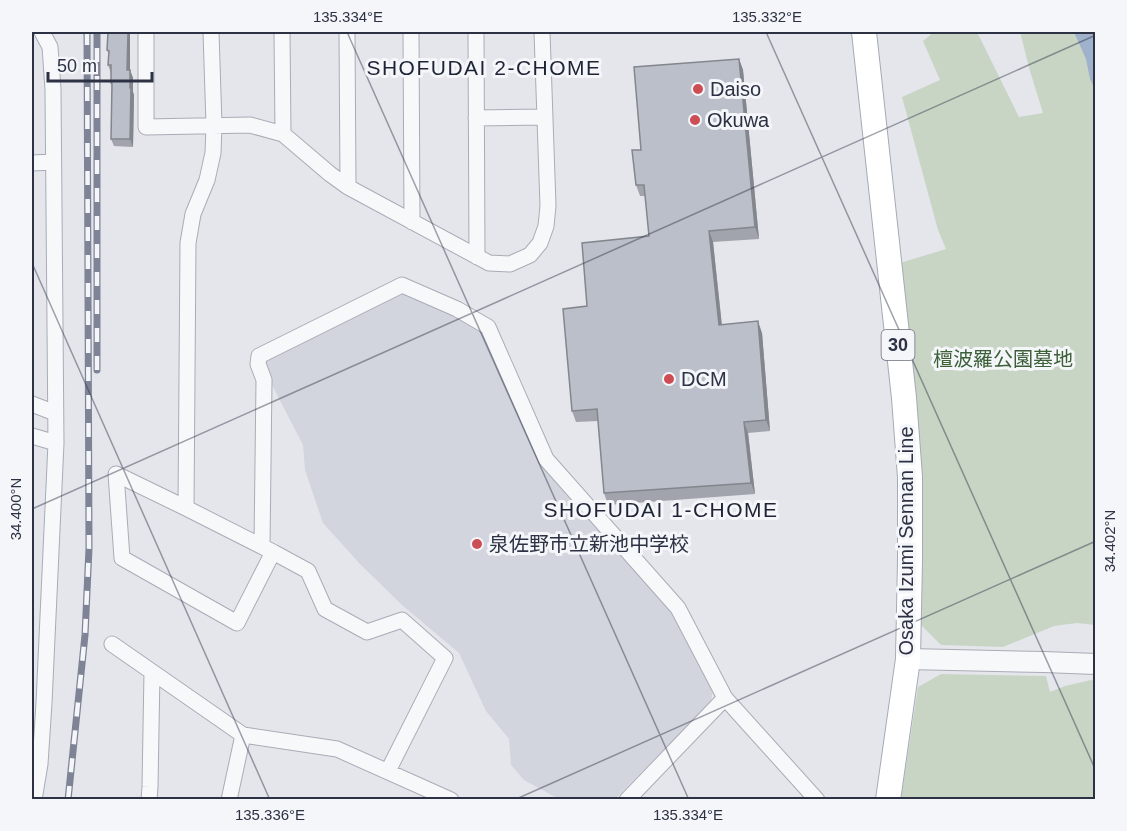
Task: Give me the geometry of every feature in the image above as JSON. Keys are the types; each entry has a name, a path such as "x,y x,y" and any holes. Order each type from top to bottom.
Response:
{"main road":[{"name":"Osaka Izumi Sennan Line","path":"864,32 904,398 910,477 908,659 888,800"}],"street":[{"path":"34,800 34,781 44,703 56,443 53,89 50,39 42,32"},
{"path":"146,32 146,127 250,125 283,134 348,187 489,263 510,264 530,255 540,243 546,226 548,206 542,32"},
{"path":"186,508 188,243 193,214 207,180 213,153 211,32"},
{"path":"282,32 283,134"},
{"path":"347,32 348,187"},
{"path":"411,32 412,222"},
{"path":"476,32 477,257"},
{"path":"476,118 544,117"},
{"path":"32,163 53,162"},
{"path":"388,771 444,658 402,620 367,632 325,609 308,571 268,549 116,474 122,558 237,623 268,549 264,380 258,364 259,356 402,285 458,309 488,327 546,459 678,608 725,698 817,800"},
{"path":"32,404 55,413"},
{"path":"32,436 56,443"},
{"path":"112,644 243,735 337,749 450,800"},
{"path":"908,659 1095,664"},
{"path":"148,800 152,672"},
{"path":"627,800 725,698"},
{"path":"229,800 243,735"}],"shaded area":[{"name":"泉佐野市立新池中学校","path":"401,291 484,330 542,463 677,615 713,689 711,702 615,799 557,798 524,780 511,765 509,739 486,711 459,653 402,605 360,564 323,523 305,470 303,445 271,383 263,361"}],"green space":[{"name":"檀波羅公園墓地","path":"934,32 975,32 978,34 1019,117 1043,113 1020,32 1095,32 1095,625 1077,623 1054,626 1003,647 941,645 920,624 923,542 919,430 900,263 946,249 938,230 902,97 940,80 923,41"},
{"path":"941,674 1046,676 1050,692 1065,686 1095,681 1095,799 901,799 918,687"}],"water":[{"path":"1074,32 1095,32 1095,89 1090,79 1086,59"}],"building":[{"path":"108,32 128,32 127,70 130,70 131,88 130,139 111,139 112,83 111,65 108,65"},
{"name":"DCM","path":"739,59 755,227 709,231 719,325 758,321 766,420 744,422 751,483 604,493 597,409 572,411 563,309 587,306 582,243 649,236 644,185 636,185 632,150 641,150 634,67"}],"railway":[{"path":"68,800 85,635 89,548 87,32"},
{"path":"97,32 97,370"}],"place":[{"name":"Daiso","path":"698,89"},
{"name":"Okuwa","path":"695,120"},
{"name":"DCM","path":"669,379"},
{"name":"泉佐野市立新池中学校","path":"477,544"}],"district":[{"name":"SHOFUDAI 2-CHOME","path":"484,68"},
{"name":"SHOFUDAI 1-CHOME","path":"661,510"}]}
